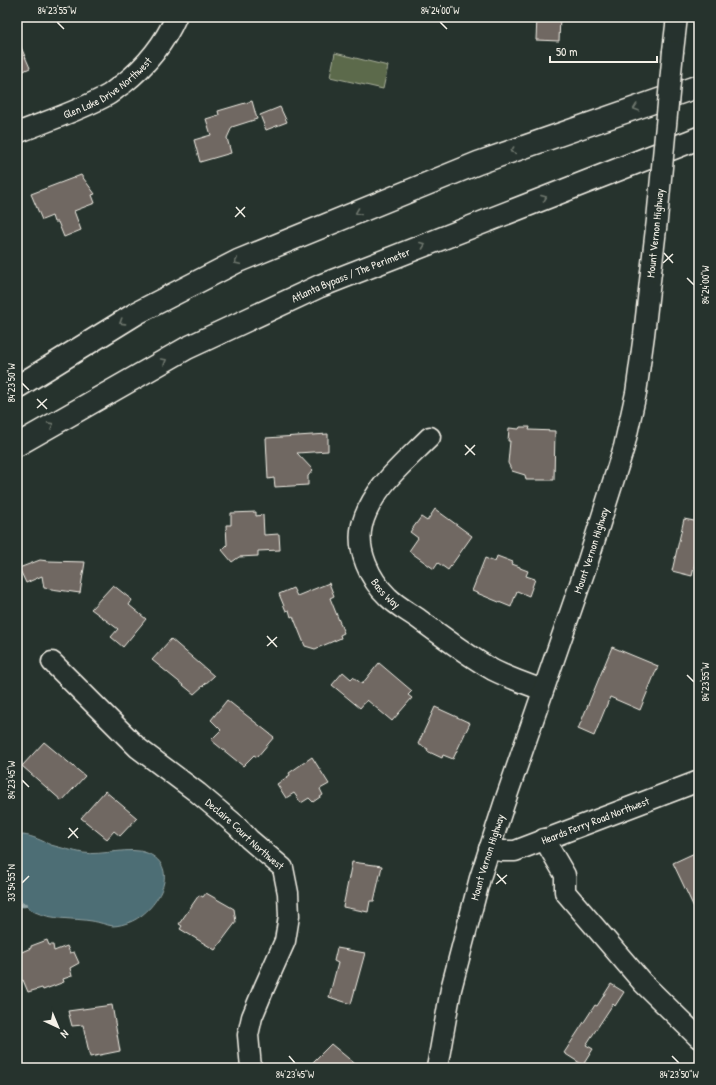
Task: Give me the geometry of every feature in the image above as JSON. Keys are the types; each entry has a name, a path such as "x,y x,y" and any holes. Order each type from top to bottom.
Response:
{"highway":[{"path":"17,387 137,313 238,261 478,163 699,86"},
{"name":"Atlanta Bypass / The Perimeter","path":"17,445 187,348 320,286 699,138"}],"street":[{"name":"Glen Lake Drive Northwest","path":"17,133 83,107 109,94 150,60 162,43 176,17"},
{"name":"Mount Vernon Highway","path":"437,1068 451,989 489,849 588,561 624,447 636,392 644,334 658,213 677,17"},
{"name":"Bass Way","path":"430,437 380,488 372,500 362,526 362,548 367,565 373,578 388,598 492,669 512,679 543,690"},
{"name":"Declaire Court Northwest","path":"52,662 138,748 198,793 237,826 249,839 282,868 288,893 289,916 285,942 252,1017 248,1035 251,1068"},
{"name":"Heards Ferry Road Northwest","path":"489,849 515,851 699,781"},
{"path":"544,839 565,875 565,892 642,983 699,1038"}],"green space":[{"path":"335,53 388,66 383,89 330,77"}],"water":[{"path":"23,835 51,845 83,853 91,854 133,850 147,853 158,860 163,869 164,879 162,889 149,909 140,917 117,926 95,921 56,918 42,915 35,912 21,901 17,889 17,838"}],"building":[{"path":"537,17 560,17 559,41 536,40"},
{"path":"17,38 30,68 17,74"},
{"path":"252,101 257,119 232,127 227,138 231,153 200,162 194,140 211,135 206,119 219,115 218,111"},
{"path":"280,107 287,122 266,130 260,115"},
{"path":"81,175 95,194 92,195 95,203 74,211 81,230 64,237 58,222 54,222 52,216 42,220 31,194"},
{"path":"520,427 530,427 529,430 555,431 554,480 526,480 525,475 512,471 508,463 510,441 508,441 509,428 519,429"},
{"path":"328,434 328,451 297,453 313,470 308,476 308,485 275,487 274,478 268,479 266,438"},
{"path":"435,509 472,536 448,570 438,563 434,569 409,551 418,538 410,532 421,517 427,521"},
{"path":"256,512 256,516 263,515 264,535 279,534 280,550 258,551 258,556 239,557 232,562 222,550 227,545 226,525 231,525 231,513"},
{"path":"684,519 699,522 699,547 692,576 672,571"},
{"path":"497,556 513,562 512,564 528,571 526,576 535,579 529,596 517,591 511,607 472,591 485,558 495,562"},
{"path":"40,560 85,562 80,593 44,588 42,576 26,583 19,568"},
{"path":"329,583 334,596 330,598 344,633 340,635 341,638 315,649 305,646 293,616 291,617 289,610 286,611 279,594 293,588 297,596"},
{"path":"113,585 132,600 129,605 146,619 123,647 111,637 118,629 91,609"},
{"path":"171,639 214,676 194,694 152,660"},
{"path":"612,647 658,666 640,710 610,697 594,736 578,729"},
{"path":"379,663 412,691 408,695 412,698 392,721 367,700 360,708 332,685 343,672 351,679 353,677 362,684"},
{"path":"227,700 274,737 257,757 254,755 243,766 211,740 221,730 211,720"},
{"path":"435,707 470,723 453,759 443,755 442,758 427,751 428,749 418,744"},
{"path":"44,742 85,776 62,801 22,766"},
{"path":"312,757 329,784 320,789 323,795 313,802 309,798 301,803 294,793 286,798 277,784 290,775 289,773"},
{"path":"105,791 137,818 120,836 114,831 107,839 81,818"},
{"path":"699,851 699,918 673,863"},
{"path":"352,862 382,866 374,901 370,901 368,912 343,907"},
{"path":"206,893 234,909 236,922 215,950 180,929 182,926 179,924 199,895 203,897"},
{"path":"47,940 49,945 53,945 54,951 67,946 70,953 74,952 79,963 70,968 72,976 63,979 64,982 43,990 42,988 28,992 23,980 17,983 17,954 31,948 31,946"},
{"path":"337,948 365,953 351,1004 329,997 338,963 334,961"},
{"path":"611,984 624,992 615,1006 613,1004 586,1045 593,1049 583,1065 564,1053 595,1005 597,1006"},
{"path":"112,1005 120,1051 90,1057 83,1025 72,1026 68,1011"},
{"path":"331,1044 360,1068 307,1068"}],"waterway":[{"path":"17,905 25,905"}]}
